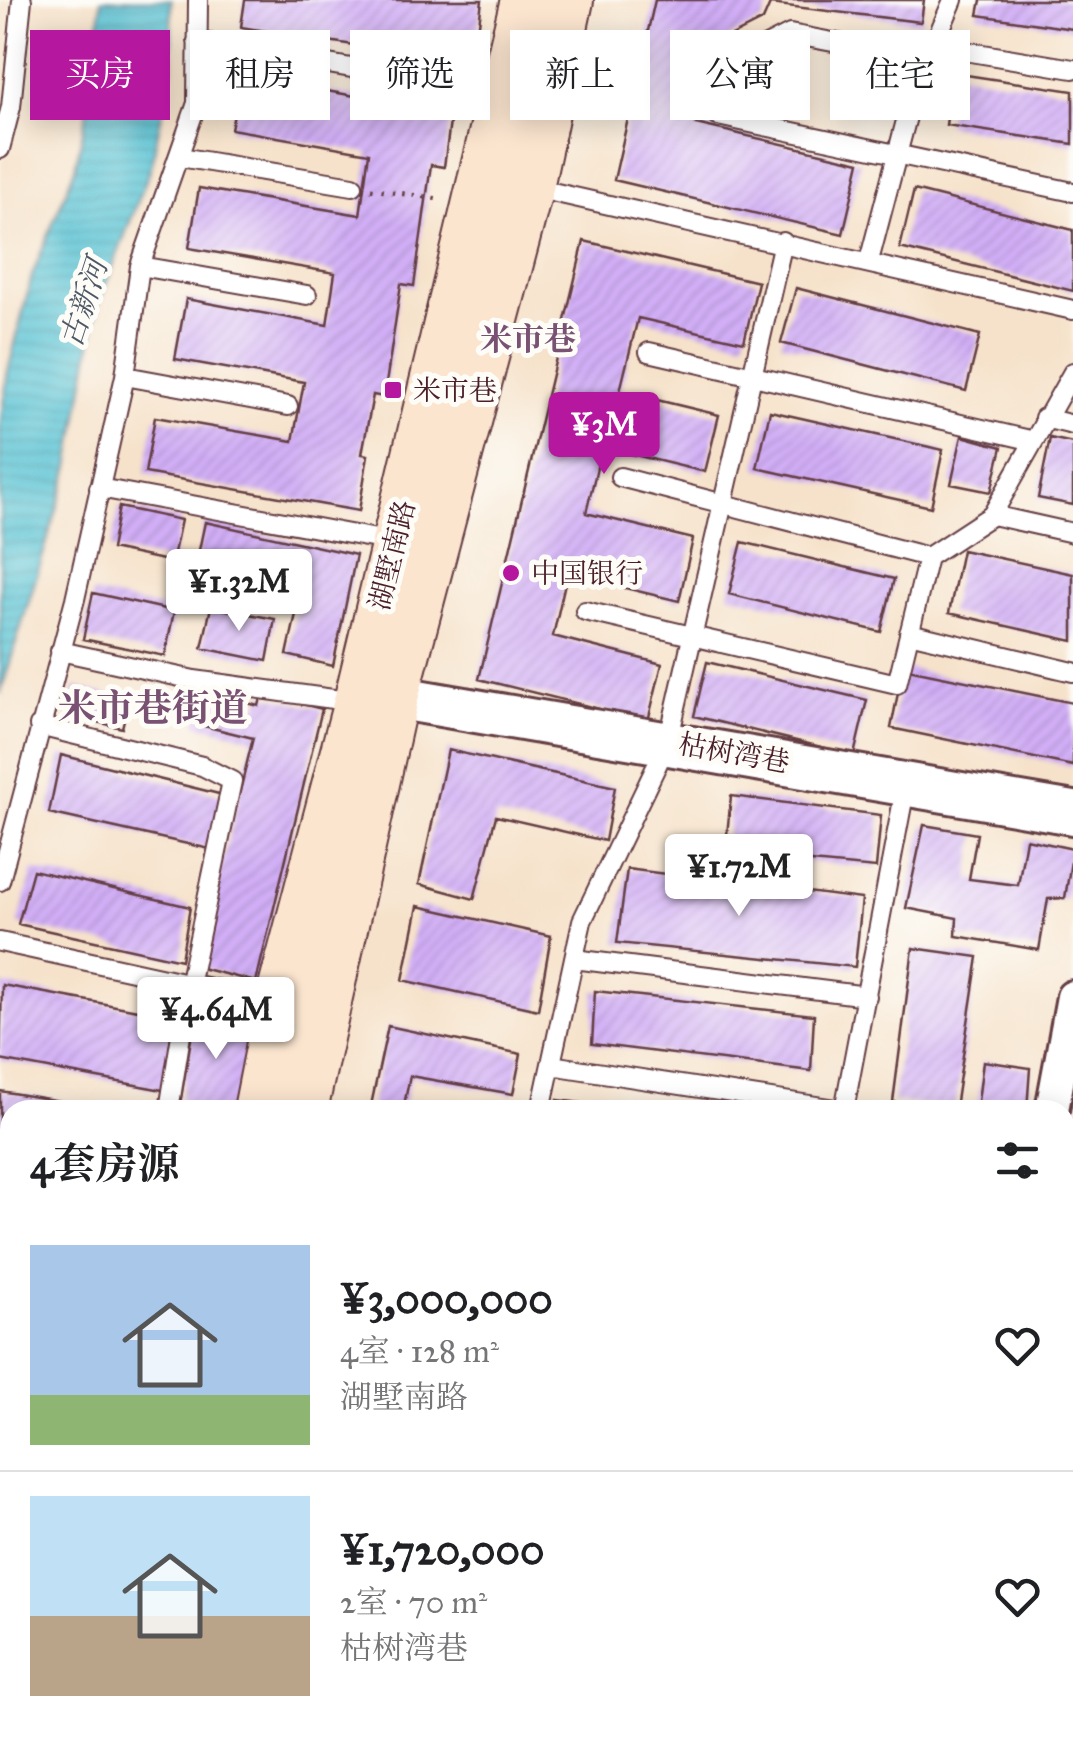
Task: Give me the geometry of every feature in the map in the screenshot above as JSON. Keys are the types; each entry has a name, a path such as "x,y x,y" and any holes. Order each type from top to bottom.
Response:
{"main road":[{"name":"湖墅南路","path":"305,1100 376,700 394,542 525,0"},
{"name":"湖墅南路","path":"260,1100 279,1003 376,700 529,186 569,0"}],"street":[{"name":"枯树湾巷","path":"376,700 668,742 1073,813"},
{"path":"1054,1100 1073,997"}],"lane":[{"path":"0,149 11,106 22,0"},
{"path":"197,30 198,0"},
{"path":"941,30 953,0"},
{"path":"830,39 790,34 731,64 718,116 1073,192"},
{"path":"970,57 1073,69"},
{"path":"0,882 60,651 124,376 140,266 191,120"},
{"path":"870,261 894,156 907,120"},
{"path":"180,157 353,186"},
{"path":"529,186 1073,310"},
{"path":"543,1100 582,921 668,742 782,242"},
{"path":"140,266 307,295"},
{"path":"649,352 1030,440"},
{"path":"586,612 896,684 928,557 992,515 1030,440 1073,372"},
{"path":"124,376 288,406"},
{"path":"1044,418 1073,425"},
{"path":"620,477 928,557"},
{"path":"98,488 394,542"},
{"path":"992,515 1073,533"},
{"path":"909,633 1073,672"},
{"path":"60,651 194,680 376,700"},
{"path":"39,726 202,766 232,781 188,985 171,1100"},
{"path":"845,1100 906,784"},
{"path":"0,942 279,1003"},
{"path":"574,959 866,996"},
{"path":"551,1066 777,1100"}],"path":[{"path":"353,186 477,205"}],"water":[{"path":"101,0 171,0 170,74 170,30 99,30"},
{"name":"古新河","path":"85,120 161,120 151,167 98,305 70,467 0,695 0,424 8,371 32,276 75,168"}],"building":[{"path":"245,0 482,0 478,30 350,30 350,44 330,41 330,30 241,27"},
{"path":"655,0 924,0 921,22 770,4 763,20 743,30 670,30 670,120 697,120 696,124 860,162 843,234 614,180 628,120 650,120 648,30"},
{"path":"981,0 1073,0 1073,29 978,15"},
{"path":"970,76 1073,91 1073,144 946,125 947,120 970,120"},
{"path":"330,92 350,95 350,120 450,120 444,167 431,165 414,286 401,284 384,397 373,395 362,454 368,455 359,511 145,473 155,417 293,441 304,382 175,359 186,299 327,325 335,273 189,248 199,188 360,215 369,153 231,129 233,120 330,120"},
{"path":"914,190 1073,230 1073,291 900,248"},
{"path":"584,241 758,282 744,342 638,318 620,391 719,415 705,472 602,447 586,513 693,539 679,601 567,574 553,636 662,664 648,721 479,679"},
{"path":"796,288 980,335 966,391 781,343"},
{"path":"770,411 943,450 931,507 757,468"},
{"path":"962,436 1002,447 991,492 951,484"},
{"path":"1050,438 1073,443 1073,505 1038,498"},
{"path":"119,507 181,520 172,562 111,549"},
{"path":"205,522 356,555 333,666 287,655 301,591 195,569"},
{"path":"742,542 894,579 881,632 729,594"},
{"path":"962,550 1073,574 1073,641 949,613"},
{"path":"93,593 174,611 165,656 83,639"},
{"path":"211,607 275,619 267,661 202,648"},
{"path":"707,662 867,700 854,755 694,716"},
{"path":"903,668 1073,703 1073,766 891,728"},
{"path":"75,687 129,699 122,728 69,715"},
{"path":"204,692 259,706 262,694 322,709 256,982 197,967 253,738 196,724"},
{"path":"448,750 615,787 605,841 496,816 474,899 419,884"},
{"path":"61,755 223,795 210,849 49,813"},
{"path":"731,796 881,815 876,868 725,854"},
{"path":"924,825 977,834 969,879 1018,885 1026,839 1073,849 1065,898 1048,899 1039,950 956,936 957,918 906,908"},
{"path":"627,869 862,899 855,967 617,943"},
{"path":"33,870 190,907 181,960 18,924"},
{"path":"418,906 551,936 538,1010 403,980"},
{"path":"913,948 978,957 956,1100 893,1100"},
{"path":"2,985 181,1018 168,1091 0,1060"},
{"path":"595,991 814,1015 811,1071 592,1044"},
{"path":"196,1010 252,1019 239,1100 181,1100"},
{"path":"388,1026 521,1054 513,1094 410,1076 405,1100 372,1100"},
{"path":"983,1061 1030,1068 1028,1100 978,1100"},
{"path":"0,1091 54,1100 0,1100"}],"place":[{"name":"米市巷","path":"393,390"},
{"name":"中国银行","path":"511,573"}],"district":[{"name":"米市巷","path":"528,339"},
{"name":"米市巷街道","path":"153,708"}]}
